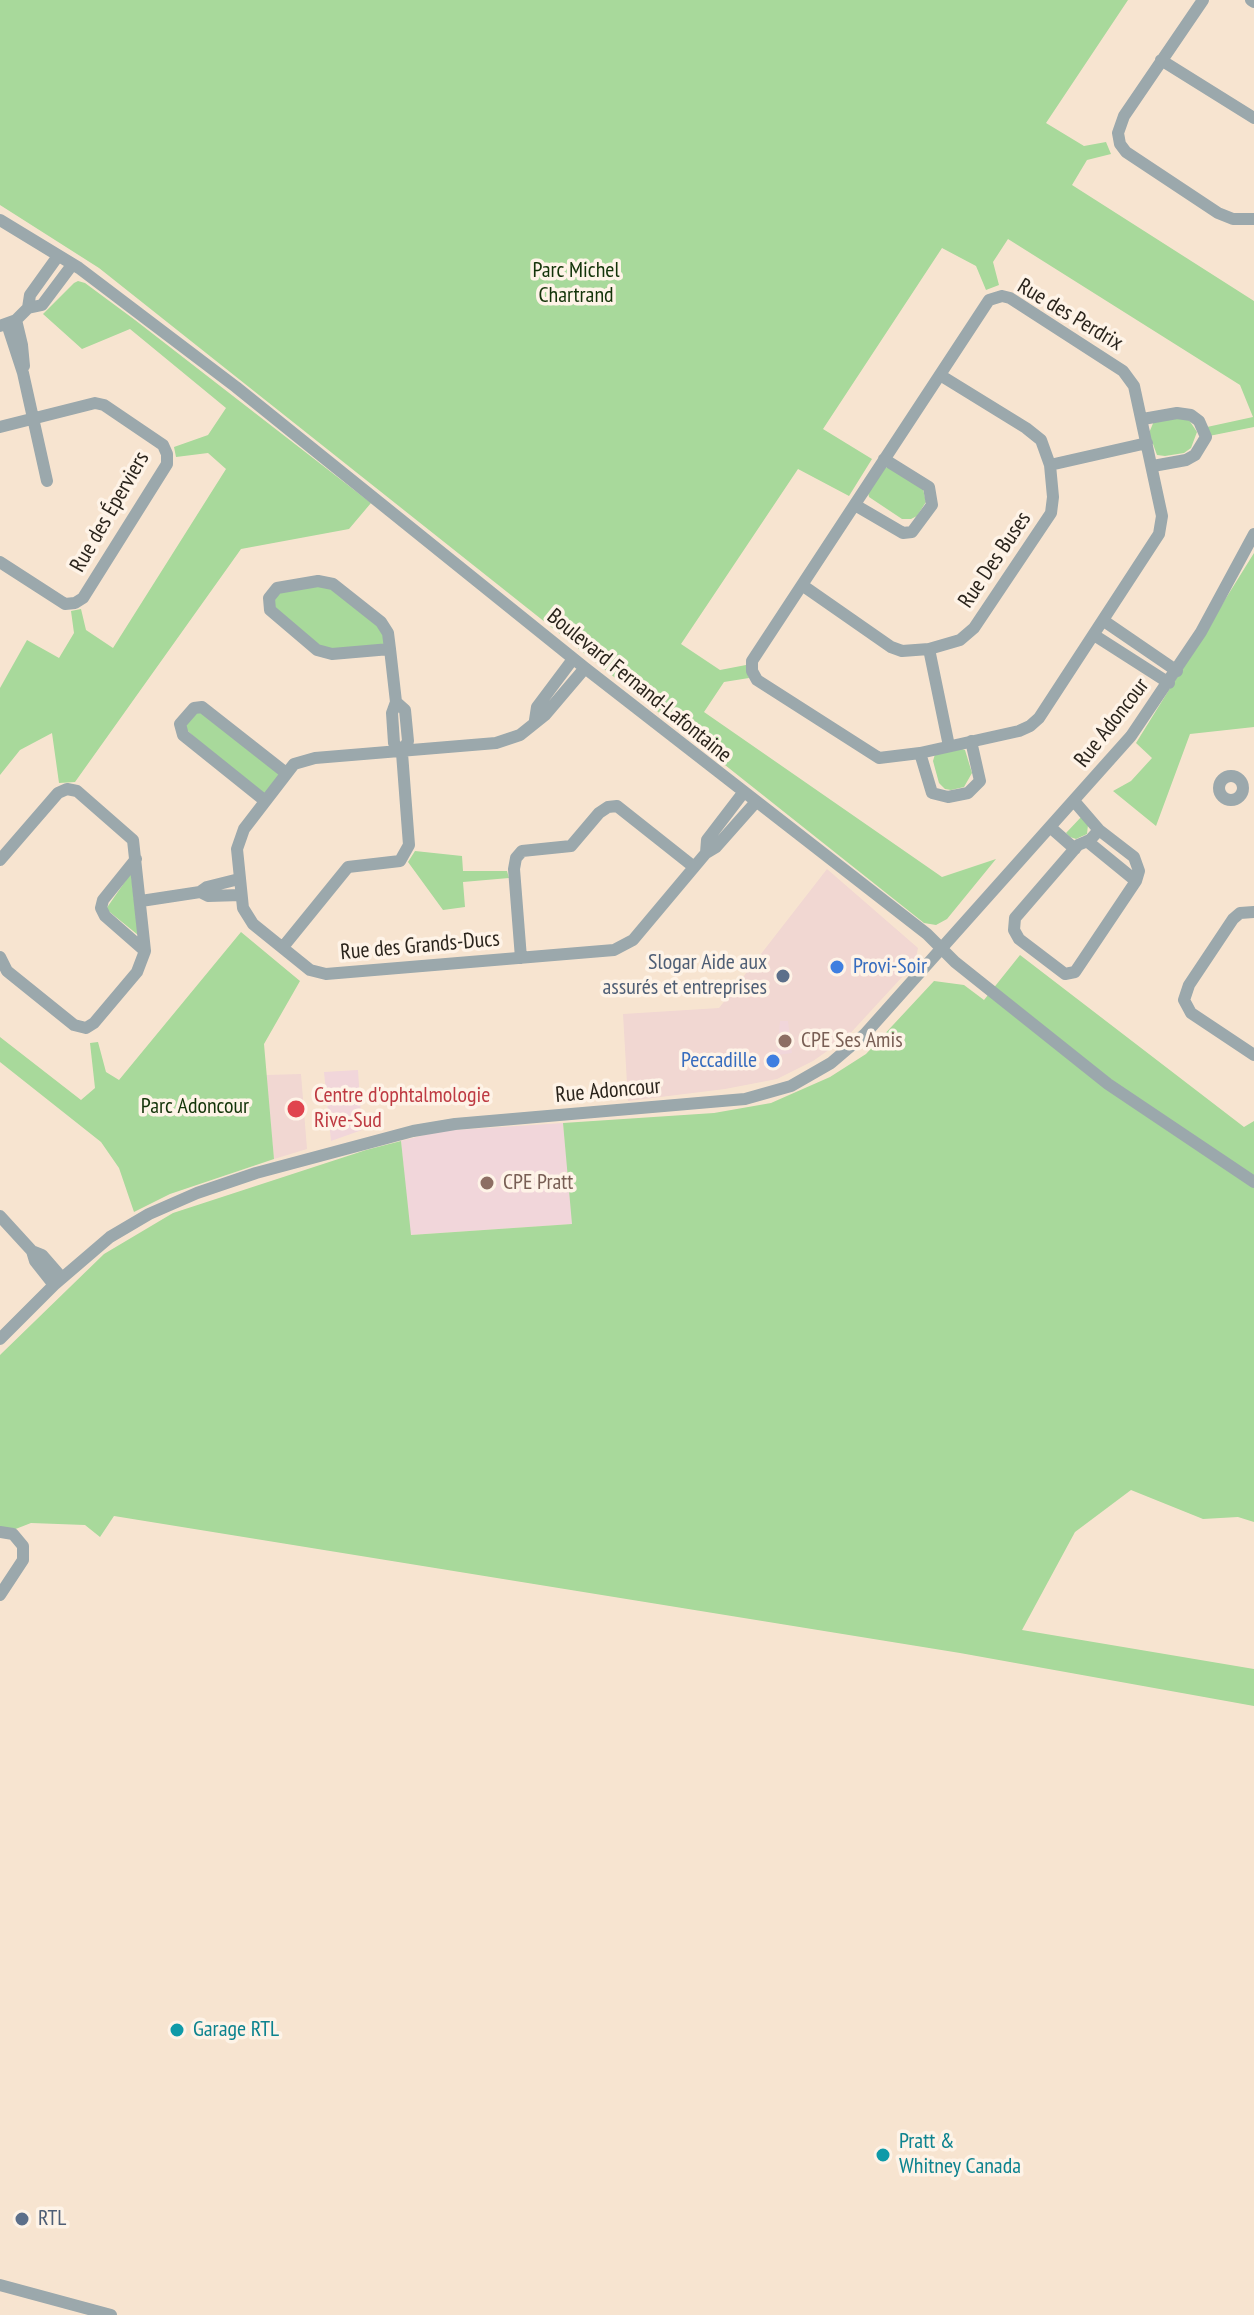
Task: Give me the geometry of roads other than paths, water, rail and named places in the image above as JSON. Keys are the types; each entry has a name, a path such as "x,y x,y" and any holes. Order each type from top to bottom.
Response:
{"street":[{"path":"1203,0 1124,116 1118,133 1120,144 1126,152 1218,213 1233,219 1254,219"},
{"path":"1161,60 1254,118"},
{"name":"Boulevard Fernand-Lafontaine","path":"0,220 72,265 236,387 573,659 927,934 1115,1090 1254,1182"},
{"path":"28,308 30,295 58,256"},
{"path":"47,481 23,373 7,323 28,308 42,305 72,265"},
{"name":"Rue des Perdrix","path":"1002,296 1010,298 1123,371 1134,386 1143,419 1162,516 1159,534 1039,718 1030,726 920,753 888,758 874,756 757,680 752,671 752,661 940,375 989,300 1002,296"},
{"name":"Rue Des Buses","path":"802,585 891,647 910,651 929,649 968,635 1051,513 1050,465 1041,440 940,375"},
{"name":"Rue des Éperviers","path":"0,427 95,403 104,405 163,445 167,454 167,464 83,598 65,604 0,562"},
{"path":"1143,419 1177,413 1191,415 1199,421 1206,437 1195,455 1186,460 1153,466"},
{"path":"1050,465 1147,443"},
{"path":"855,505 903,533 912,532 932,505 929,487 884,459"},
{"name":"Rue Adoncour","path":"0,1339 110,1237 170,1204 256,1173 413,1131 455,1124 745,1099 791,1086 831,1063 865,1034 1131,736 1177,671 1254,534"},
{"path":"283,947 348,867 400,861 409,845 402,753 408,741 405,710 396,702 390,649 388,633 381,622 333,584 318,581 277,588 269,598 270,610 317,650 332,654 390,649"},
{"path":"1104,621 1177,671"},
{"path":"1094,635 1169,683"},
{"path":"929,649 949,746"},
{"name":"Rue des Grands-Ducs","path":"535,720 537,707 573,659"},
{"name":"Rue des Grands-Ducs","path":"585,668 545,715 520,735 496,743 315,758 294,764 244,829 237,849 243,908 253,924 310,970 326,974 622,948 633,940 706,853 716,847 755,803"},
{"path":"264,800 183,735 180,724 194,708 202,707 286,773"},
{"path":"920,753 932,793 948,797 968,793 980,781 971,741"},
{"path":"0,860 58,793 67,789 77,791 128,832 133,840 145,951 137,972 94,1023 86,1028 74,1025 7,971 0,957"},
{"name":"Rue des Grands-Ducs","path":"706,853 707,840 743,793"},
{"path":"1074,801 1099,830 1134,857 1139,871 1136,881 1071,975 1063,973 1019,939 1013,926 1018,913 1075,849 1099,830"},
{"path":"521,958 514,869 516,858 522,851 571,846 599,813 617,806 694,867"},
{"path":"1050,827 1075,849"},
{"path":"1087,841 1136,881"},
{"path":"136,859 103,900 101,908 105,916 145,951"},
{"path":"141,901 200,892 207,887 239,879"},
{"path":"200,892 208,896 241,895"},
{"path":"1254,912 1240,913 1233,919 1186,990 1184,1000 1191,1013 1254,1055"},
{"path":"0,1216 32,1251 35,1261 58,1282"},
{"path":"0,1532 13,1534 23,1546 23,1560 0,1595"},
{"path":"0,2285 111,2315"}],"place":[{"name":"Provi-Soir","path":"837,967"},
{"name":"Slogar Aide aux assurés et entreprises","path":"783,976"},
{"name":"CPE Ses Amis","path":"785,1041"},
{"name":"Peccadille","path":"773,1061"},
{"name":"Centre d'ophtalmologie Rive-Sud","path":"296,1109"},
{"name":"CPE Pratt","path":"487,1183"},
{"name":"Garage RTL","path":"177,2030"},
{"name":"Pratt & Whitney Canada","path":"883,2155"},
{"name":"RTL","path":"22,2219"}],"park label":[{"name":"Parc Michel Chartrand","path":"576,284"},
{"name":"Parc Adoncour","path":"195,1107"}]}
